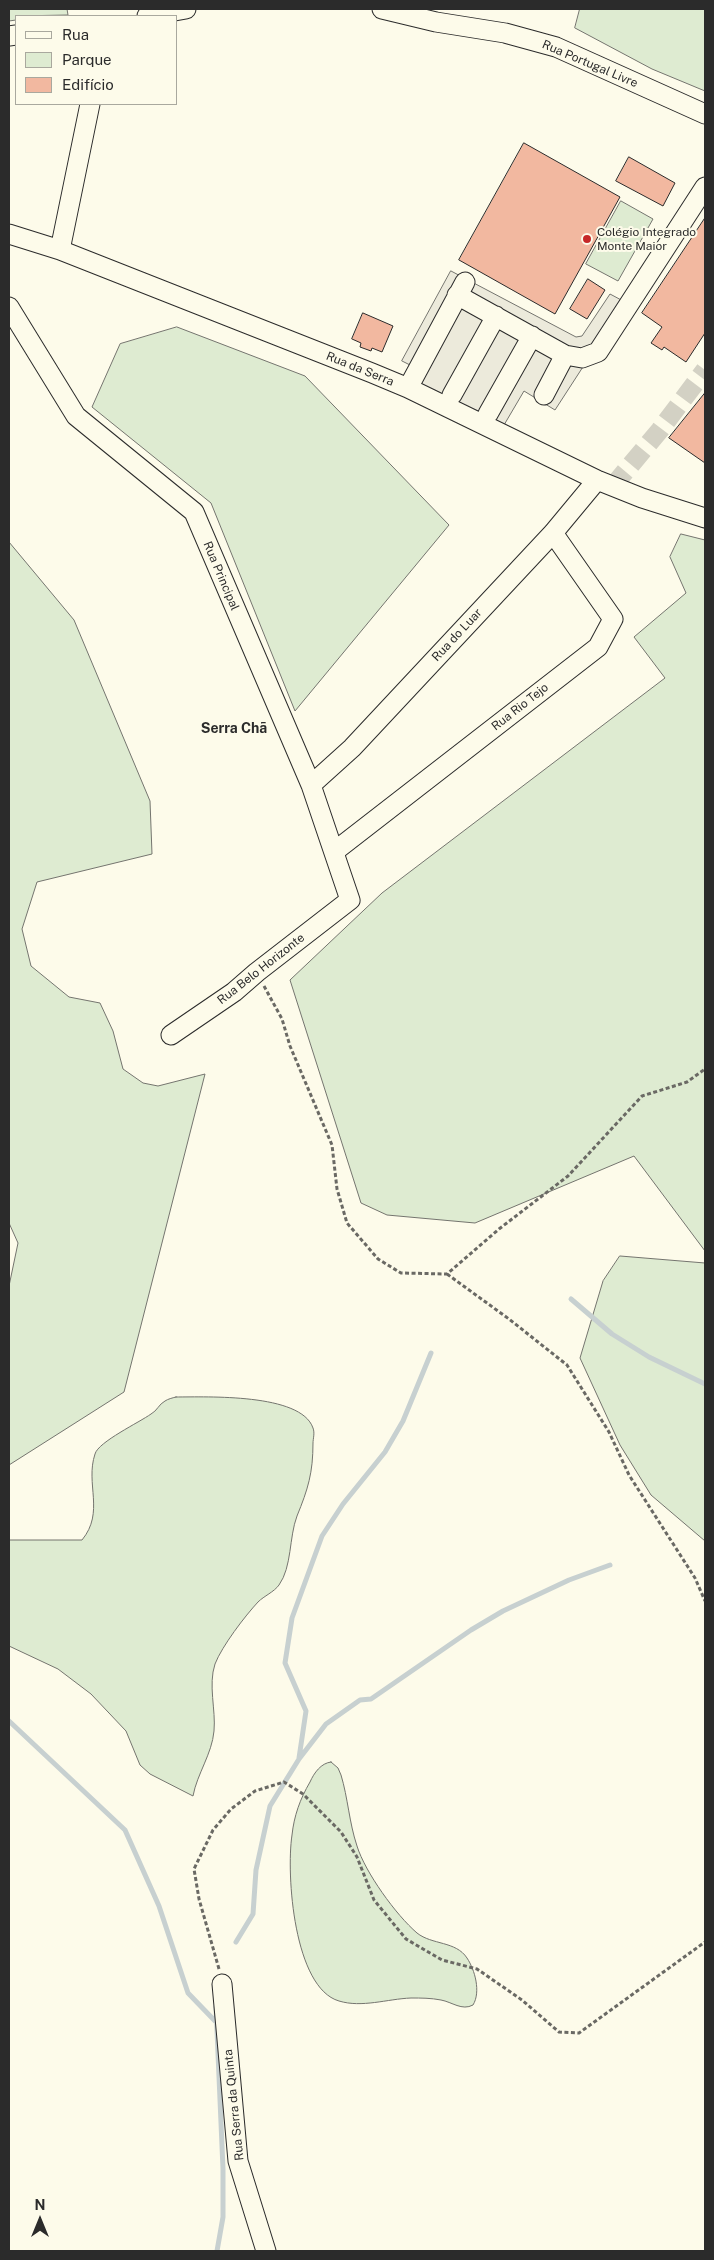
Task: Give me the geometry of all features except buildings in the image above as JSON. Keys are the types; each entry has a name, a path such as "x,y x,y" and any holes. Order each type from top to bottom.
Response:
{"street":[{"path":"153,15 186,9"},
{"name":"Rua Portugal Livre","path":"382,9 436,22 505,33 556,47 705,114"},
{"path":"60,250 90,105"},
{"path":"408,388 461,288 496,316 565,355 582,358 598,352 705,187"},
{"name":"Rua da Serra","path":"9,234 60,250 408,388 605,483 642,498 705,518"},
{"name":"Rua Principal","path":"9,307 76,416 194,512 311,785 350,900"},
{"path":"452,395 496,316"},
{"path":"488,414 532,336"},
{"path":"544,395 565,355"},
{"name":"Rua do Luar","path":"311,785 352,748 553,533 605,483"},
{"name":"Rua Rio Tejo","path":"334,851 598,647 613,619 553,533"},
{"name":"Rua Belo Horizonte","path":"171,1035 234,992 350,900"},
{"name":"Rua Serra da Quinta","path":"220,1975 238,2161 266,2251"}],"path":[{"path":"257,972 282,1019 290,1046 332,1145 337,1189 347,1223 378,1259 401,1273 447,1274 509,1319 567,1366 609,1432 632,1480 695,1578 705,1601"},
{"path":"447,1274 499,1228 568,1176 642,1096 687,1082 705,1069"},
{"path":"220,1975 199,1899 194,1870 214,1830 231,1809 255,1791 284,1782 303,1794 341,1832 357,1857 374,1900 406,1939 442,1960 477,1969 522,2000 558,2032 579,2033 705,1942"}],"green space":[{"path":"9,9 67,9 68,15 15,15 15,20 9,21"},
{"path":"580,9 705,9 705,91 652,69 575,28"},
{"path":"621,201 653,219 618,281 586,264"},
{"path":"177,327 305,376 449,525 295,711 211,503 92,407 120,344"},
{"path":"681,534 705,540 705,1251 634,1156 475,1223 387,1215 361,1203 290,980 382,893 665,678 634,637 686,593 670,557"},
{"path":"9,542 74,620 150,801 152,854 37,882 22,929 31,966 69,997 100,1003 113,1031 123,1069 143,1083 158,1086 205,1074 124,1392 9,1465 9,1286 18,1243 9,1223"},
{"path":"620,1256 705,1263 705,1541 651,1495 620,1445 580,1358 603,1281"},
{"path":"176,1397 252,1399 273,1403 291,1408 305,1417 314,1432 309,1481 294,1524 288,1561 283,1578 279,1585 258,1602 247,1615 228,1640 215,1664 212,1680 213,1739 193,1796 150,1774 140,1765 126,1731 91,1694 58,1669 9,1646 9,1540 82,1540 89,1529 94,1508 92,1476 95,1454 98,1449 111,1438 153,1413 163,1402"},
{"path":"331,1762 338,1768 341,1775 354,1837 361,1856 374,1880 391,1904 417,1933 430,1940 457,1949 467,1958 477,1988 473,2005 461,2007 430,1998 357,2004 348,2003 339,2001 324,1992 312,1975 296,1928 292,1902 290,1853 294,1821 303,1795 321,1766"}],"shaded area":[{"path":"451,271 576,337 582,336 610,294 625,302 555,410 524,391 504,425 420,385 426,373 402,361"}],"waterway":[{"path":"571,1299 612,1334 649,1357 705,1384"},
{"path":"299,1758 306,1711 285,1663 292,1618 322,1536 343,1504 385,1452 403,1421 431,1353"},
{"path":"236,1942 253,1914 256,1870 270,1806 299,1759 326,1724 360,1700 371,1699 471,1630 503,1611 569,1580 610,1565"},
{"path":"9,1721 125,1830 159,1906 188,1993 215,2021"},
{"path":"216,2007 223,2169 223,2217 217,2251"}],"tunnel":[{"path":"613,486 660,430 705,370"}],"place":[{"name":"Colégio Integrado Monte Maior","path":"587,239"}],"district":[{"name":"Serra Chã","path":"234,729"}]}
